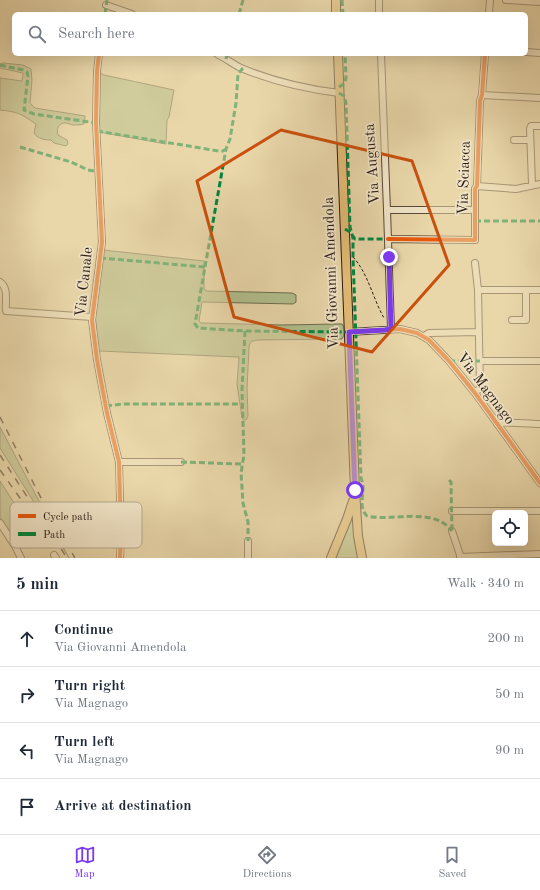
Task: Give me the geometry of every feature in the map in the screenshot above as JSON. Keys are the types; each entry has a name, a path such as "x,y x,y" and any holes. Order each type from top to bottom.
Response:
{"main road":[{"path":"336,0 336,12"},
{"name":"Via Giovanni Amendola","path":"338,56 355,490 358,536 362,558"},
{"name":"Via Giovanni Amendola","path":"331,558 350,512 355,490"}],"street":[{"path":"379,0 379,12"},
{"path":"489,12 490,0"},
{"path":"506,0 540,2"},
{"path":"106,5 126,12"},
{"path":"528,52 540,53"},
{"name":"Via Canale","path":"99,56 96,123 102,242 92,317 97,360 119,462 120,502"},
{"path":"221,56 240,67 267,77 313,90 339,93"},
{"name":"Via Augusta","path":"381,56 387,210 475,210"},
{"name":"Via Sciacca","path":"388,239 475,240 475,189 477,186 480,101 482,95 485,56"},
{"path":"482,95 540,98"},
{"path":"532,184 530,126 540,126"},
{"path":"514,140 530,140"},
{"path":"477,186 516,189 527,187 532,184 540,184"},
{"path":"387,210 391,329"},
{"path":"475,263 478,290 480,361 480,388 475,393"},
{"path":"0,282 3,284 6,291 3,311 92,317"},
{"path":"478,290 540,290"},
{"path":"512,320 526,320 526,290"},
{"name":"Via Magnago","path":"349,332 391,329 406,330 424,336 449,361 475,393 540,483"},
{"path":"424,336 429,333 479,332"},
{"path":"480,361 540,361"},
{"path":"497,424 503,422 513,424 540,424"},
{"path":"502,431 513,424"},
{"path":"119,462 181,462"},
{"path":"452,511 540,511"},
{"path":"0,523 10,538"},
{"path":"452,530 460,557 540,554"},
{"path":"248,541 248,558"},
{"path":"16,548 20,558"},
{"name":"Via Canale","path":"120,558 121,548"}],"path":[{"path":"353,257 360,265 384,317"}],"highlighted area":[{"path":"281,130 412,161 449,265 372,352 234,317 197,181"}],"green space":[{"path":"0,64 23,65 31,69 32,80 30,103 35,108 85,116 84,124 73,125 64,123 59,126 57,130 58,135 67,140 68,144 66,146 38,137 34,133 36,124 23,116 0,110 0,78 22,81 23,73 0,68"},
{"path":"100,73 174,90 169,117 167,120 166,144 99,132"},
{"path":"103,250 204,261 204,289 207,291 292,293 296,295 296,302 293,304 202,302 199,321 201,323 282,325 342,324 344,336 342,339 258,340 252,342 249,347 247,389 248,416 246,420 244,420 242,418 237,384 239,357 99,351 95,314"},
{"path":"0,427 40,502 34,502 0,448"},
{"path":"0,481 14,502 10,502 10,535 0,517"},
{"path":"352,516 359,558 336,558"}],"railway":[{"path":"0,417 43,502"},
{"path":"0,455 31,502"},
{"path":"0,470 23,502"},
{"path":"60,548 67,558"},
{"path":"69,548 75,558"}],"marked path":[{"path":"105,12 107,0"},
{"path":"240,12 243,0"},
{"path":"342,0 343,12"},
{"path":"339,87 345,83 345,56"},
{"path":"0,65 27,72 28,76 24,110 34,114 96,123"},
{"path":"205,267 226,149 230,139 236,103 238,74 243,68"},
{"path":"339,93 344,96 346,103 350,227 353,238 363,510 367,516 412,516 434,519 444,523 452,531"},
{"path":"97,131 219,151 226,149"},
{"path":"20,147 71,162 88,170 99,172"},
{"path":"475,221 540,221"},
{"path":"345,229 350,232 355,239 388,239"},
{"path":"100,258 205,267 195,324 198,328 245,331 349,332"},
{"path":"245,331 242,390 244,455 241,473 243,503 248,522 248,541"},
{"path":"449,361 480,361"},
{"path":"106,406 123,404 242,404"},
{"path":"181,462 242,464"},
{"path":"449,480 451,482 452,531"}],"cycle path":[{"path":"99,56 96,123 102,242 92,320 97,360 107,413 119,462 120,502"},
{"path":"388,239 475,240 475,189 477,186 480,101 482,95 485,56"},
{"path":"349,332 400,329 417,333 429,340 449,361 475,393 540,483"},
{"path":"120,548 120,558"}],"route":[{"path":"355,490 349,332 391,329 389,257"}]}
